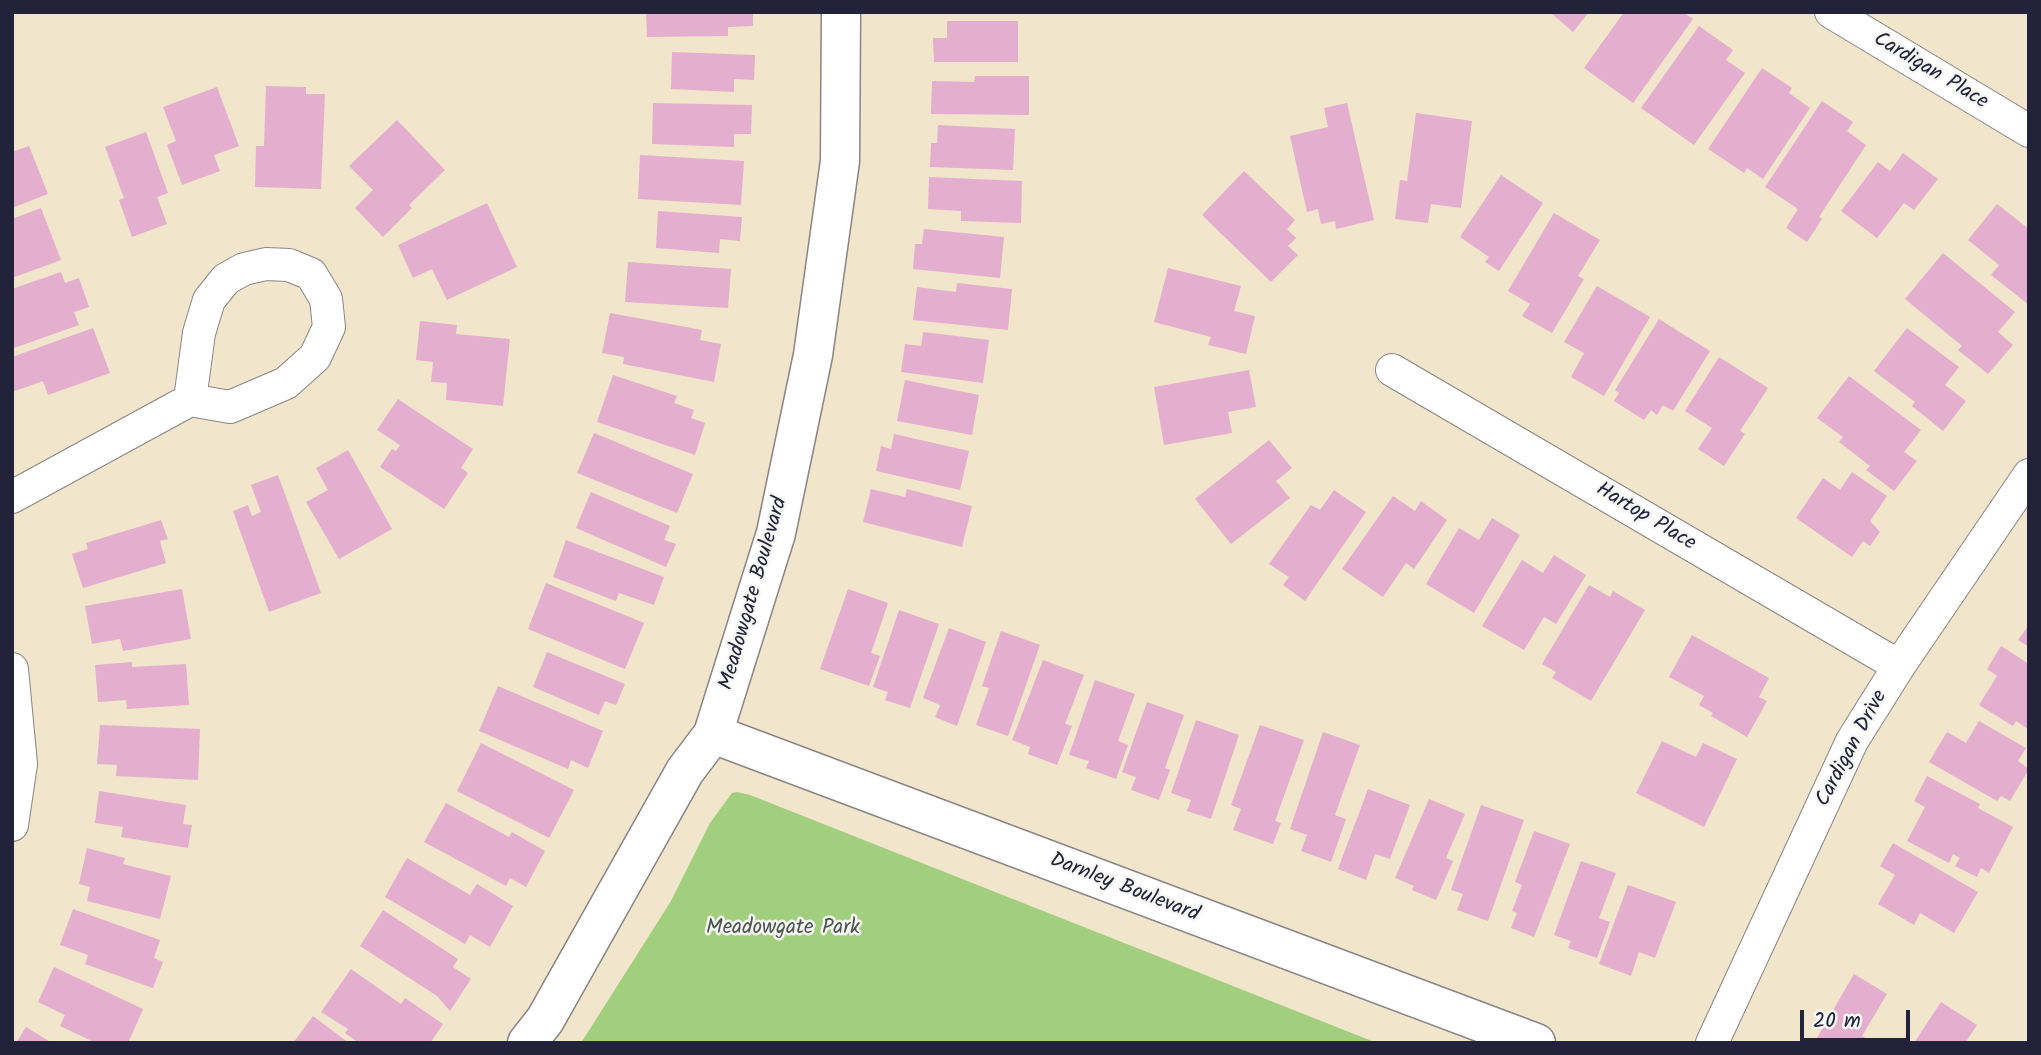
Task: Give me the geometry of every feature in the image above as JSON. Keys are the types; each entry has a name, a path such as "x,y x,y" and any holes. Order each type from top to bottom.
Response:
{"street":[{"name":"Meadowgate Boulevard","path":"527,1043 545,1020 685,771 713,734 776,533 813,355 841,161 841,12"},
{"name":"Cardigan Place","path":"1831,12 2029,131"},
{"path":"12,497 190,400 230,407 286,383 315,358 329,327 326,299 311,274 289,265 266,264 244,269 226,279 209,300 202,322 190,400"},
{"name":"Hartop Place","path":"1392,370 1899,666"},
{"name":"Cardigan Drive","path":"1712,1043 1852,741 1899,666 2029,474"},
{"path":"12,670 21,764 12,825"},
{"name":"Darnley Boulevard","path":"713,734 1536,1043"}],"green space":[{"name":"Meadowgate Park","path":"737,792 1377,1043 581,1043 671,901 710,823 732,793"}],"building":[{"path":"646,12 753,12 753,26 728,27 728,36 647,37"},
{"path":"1550,12 1589,12 1573,32"},
{"path":"1624,12 1683,12 1693,19 1633,103 1584,68"},
{"path":"947,21 1018,21 1018,62 934,62 933,38 947,38"},
{"path":"1699,26 1733,50 1726,60 1745,73 1694,145 1641,108"},
{"path":"672,52 755,55 754,80 734,79 734,92 671,89"},
{"path":"1762,68 1792,88 1789,93 1810,108 1763,179 1747,168 1744,173 1708,149"},
{"path":"975,76 1029,76 1029,115 931,114 932,81 974,82"},
{"path":"266,86 306,87 306,94 325,94 321,189 255,187 256,146 264,146"},
{"path":"217,87 239,146 214,155 220,171 182,185 167,145 176,141 163,107"},
{"path":"1822,101 1853,122 1847,131 1866,145 1819,217 1822,219 1807,242 1786,228 1798,209 1765,187"},
{"path":"653,103 752,105 751,134 734,134 734,147 652,144"},
{"path":"1347,103 1374,220 1336,229 1335,221 1321,224 1318,209 1307,212 1290,136 1328,127 1324,108"},
{"path":"1416,113 1472,121 1461,208 1431,204 1428,223 1395,219 1400,180 1407,181"},
{"path":"397,120 445,170 409,205 412,208 383,237 355,208 373,190 349,166"},
{"path":"938,125 1015,129 1013,170 930,167 931,143 937,143"},
{"path":"146,132 168,193 157,197 167,224 132,237 119,200 124,198 105,147"},
{"path":"29,146 48,194 12,208 12,152"},
{"path":"1903,153 1938,179 1914,210 1904,203 1877,238 1841,211 1878,162 1890,171"},
{"path":"640,155 744,161 741,205 638,199"},
{"path":"1244,171 1295,220 1287,229 1296,238 1288,246 1298,255 1271,282 1202,215"},
{"path":"1501,175 1543,203 1499,271 1485,262 1489,257 1460,237"},
{"path":"929,177 1022,181 1021,223 961,221 961,211 928,209"},
{"path":"487,203 517,267 447,300 432,269 413,278 398,245"},
{"path":"1997,204 2029,229 2029,305 1991,275 1999,265 1968,240"},
{"path":"41,208 61,260 12,278 12,219"},
{"path":"658,211 742,217 740,241 720,239 719,253 656,248"},
{"path":"1554,213 1600,240 1578,276 1584,279 1552,333 1522,316 1530,304 1508,291"},
{"path":"924,229 1004,237 1000,278 913,269 915,244 922,244"},
{"path":"1943,253 2015,312 1998,332 2013,345 1988,374 1958,350 1962,346 1905,299"},
{"path":"628,262 731,269 728,308 625,302"},
{"path":"1168,268 1241,286 1234,311 1255,316 1246,354 1208,345 1211,337 1154,322"},
{"path":"61,272 65,283 79,278 89,307 74,312 79,325 14,348 12,289"},
{"path":"957,283 1012,289 1008,330 913,320 917,287 956,292"},
{"path":"1597,286 1650,317 1604,396 1571,377 1584,353 1564,342"},
{"path":"610,313 702,330 700,340 721,344 714,382 623,364 624,357 602,353"},
{"path":"1659,319 1710,351 1673,411 1663,405 1657,415 1651,410 1644,420 1614,401 1619,393 1615,390"},
{"path":"420,321 457,325 456,334 510,339 503,406 446,400 447,383 431,382 433,362 416,360"},
{"path":"93,328 110,373 48,395 43,381 12,392 12,357"},
{"path":"1907,328 1959,367 1945,385 1966,401 1943,431 1912,406 1915,402 1874,371"},
{"path":"923,332 989,340 983,383 901,372 905,344 921,346"},
{"path":"1719,357 1768,388 1740,431 1745,434 1724,466 1698,449 1712,428 1685,411"},
{"path":"1249,370 1256,407 1228,412 1232,433 1164,445 1154,387"},
{"path":"613,375 677,396 674,403 694,410 691,418 705,423 695,455 597,422"},
{"path":"1849,376 1921,430 1904,452 1917,461 1894,491 1866,470 1870,466 1839,442 1843,437 1817,418"},
{"path":"905,380 979,395 972,435 897,421"},
{"path":"398,399 473,449 461,468 468,473 444,509 380,467 392,449 396,451 400,445 377,430"},
{"path":"594,433 693,474 677,513 577,473"},
{"path":"894,434 969,451 960,490 876,471 881,446 891,449"},
{"path":"1269,440 1292,468 1276,481 1290,498 1231,544 1195,499"},
{"path":"348,450 392,529 339,559 306,502 328,490 316,468"},
{"path":"1852,472 1887,496 1870,521 1880,532 1870,546 1863,541 1852,557 1796,518 1823,478 1840,490"},
{"path":"278,475 321,593 269,612 233,511 248,505 252,516 261,512 251,485"},
{"path":"871,489 905,497 907,489 972,506 962,547 863,522"},
{"path":"1334,490 1366,512 1305,601 1283,585 1289,577 1269,564 1311,505 1320,510"},
{"path":"591,492 670,526 664,540 676,544 666,567 576,528"},
{"path":"1393,496 1415,511 1421,501 1447,520 1414,569 1406,563 1383,597 1342,569"},
{"path":"1492,518 1520,535 1474,613 1426,584 1459,528 1479,540"},
{"path":"161,520 168,539 160,541 166,563 83,588 72,554 88,549 86,543"},
{"path":"566,540 664,577 654,605 619,593 616,601 553,577"},
{"path":"1554,555 1586,575 1556,624 1544,617 1524,650 1482,626 1522,560 1543,573"},
{"path":"546,583 644,623 625,669 528,629"},
{"path":"1589,585 1610,597 1613,591 1645,610 1591,701 1552,678 1556,672 1542,664"},
{"path":"182,589 191,639 123,651 120,639 92,644 85,606"},
{"path":"848,589 888,603 871,653 880,656 869,686 820,669"},
{"path":"899,610 939,624 910,708 885,700 888,692 873,687"},
{"path":"2029,625 2029,647 2018,640"},
{"path":"949,628 986,642 957,726 935,717 940,705 923,698"},
{"path":"1001,631 1040,645 1008,736 976,725 989,688 982,686"},
{"path":"1692,635 1769,678 1759,697 1767,701 1747,737 1711,716 1713,713 1699,705 1704,696 1669,677"},
{"path":"2001,646 2029,664 2029,730 2016,721 2013,726 1979,705 1997,676 1987,669"},
{"path":"547,652 625,684 616,705 605,701 599,715 533,687"},
{"path":"1043,660 1084,675 1065,724 1072,726 1057,765 1028,754 1030,747 1012,740"},
{"path":"132,662 132,667 186,664 189,705 127,709 126,700 98,702 95,665"},
{"path":"1095,680 1135,694 1118,741 1128,745 1116,779 1086,768 1089,761 1069,755"},
{"path":"498,686 603,731 588,768 571,760 568,769 479,731"},
{"path":"1147,702 1184,715 1165,768 1170,770 1159,800 1131,790 1136,777 1122,772"},
{"path":"1196,720 1239,735 1211,819 1187,811 1191,800 1171,793"},
{"path":"1979,721 2026,748 2018,761 2029,769 2010,801 2001,796 1997,801 1929,762 1947,732 1966,743"},
{"path":"100,725 200,729 198,780 116,776 117,765 97,764"},
{"path":"1260,725 1304,740 1275,821 1281,823 1273,844 1233,830 1241,809 1231,805"},
{"path":"1323,732 1360,745 1335,815 1346,819 1331,862 1301,851 1307,835 1290,829"},
{"path":"1662,741 1696,757 1703,743 1737,759 1704,827 1636,793"},
{"path":"481,743 574,790 549,838 457,791"},
{"path":"1927,776 1980,804 1978,808 2013,827 1989,873 1981,868 1977,877 1955,866 1960,858 1953,854 1949,863 1907,841 1925,807 1914,801"},
{"path":"1368,789 1410,805 1390,859 1375,854 1366,880 1338,869"},
{"path":"99,791 186,805 183,824 192,825 188,848 121,837 123,827 95,823"},
{"path":"1429,799 1465,814 1446,858 1453,861 1436,900 1412,890 1414,886 1395,878"},
{"path":"446,803 509,837 512,832 545,851 526,887 510,878 506,886 424,842"},
{"path":"1481,805 1524,820 1488,921 1457,910 1463,894 1451,890"},
{"path":"1534,831 1570,844 1534,937 1511,928 1517,913 1512,911 1522,885 1515,882"},
{"path":"1893,843 1978,892 1954,933 1920,913 1914,925 1878,904 1895,875 1880,866"},
{"path":"87,848 125,858 123,864 171,876 160,919 87,901 90,887 79,884"},
{"path":"407,858 470,895 477,884 513,906 490,947 470,935 465,944 385,897"},
{"path":"1581,861 1616,873 1599,918 1610,922 1597,958 1568,948 1571,941 1554,935"},
{"path":"1628,885 1676,902 1655,958 1639,952 1631,976 1599,964"},
{"path":"73,909 160,940 154,958 163,962 153,988 85,964 88,955 60,945"},
{"path":"383,910 458,959 453,967 471,979 450,1011 437,996 360,946"},
{"path":"54,967 143,1009 128,1043 96,1043 60,1026 65,1015 38,1002"},
{"path":"351,969 401,1004 405,998 443,1024 430,1043 359,1043 345,1033 348,1029 321,1012"},
{"path":"1854,974 1887,994 1862,1036 1874,1043 1814,1043"},
{"path":"1941,1002 1977,1025 1965,1043 1914,1043"},
{"path":"313,1016 349,1043 293,1043"},
{"path":"26,1027 52,1043 16,1043"}]}
